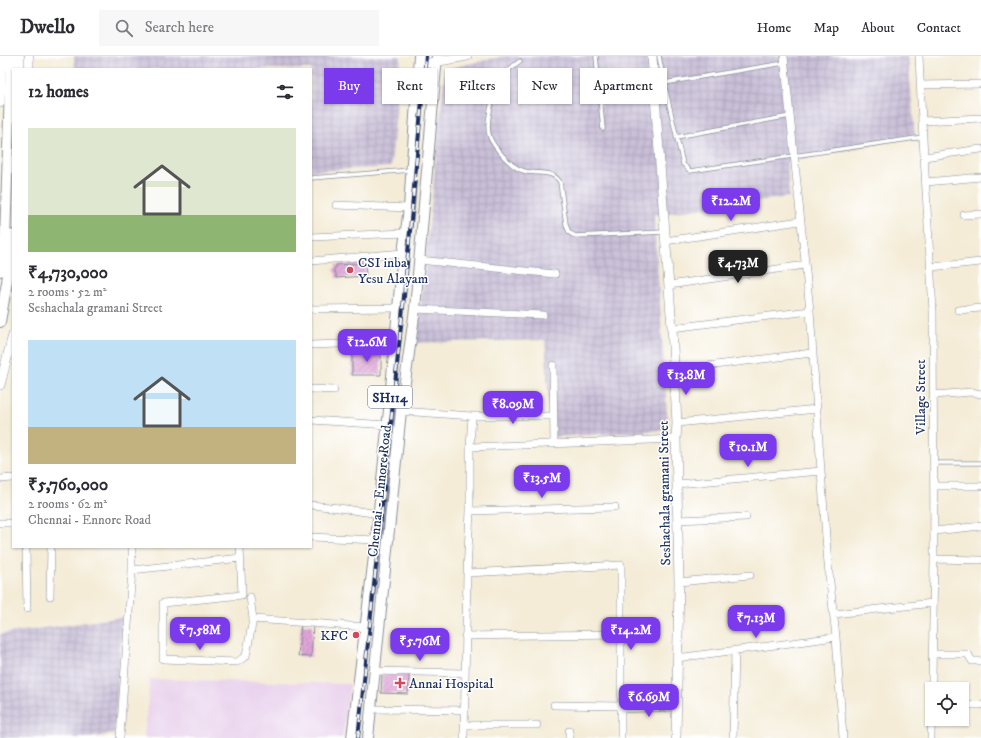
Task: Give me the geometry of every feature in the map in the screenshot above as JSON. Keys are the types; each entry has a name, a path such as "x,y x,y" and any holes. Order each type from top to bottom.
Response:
{"main road":[{"path":"0,271 5,241 11,56"},
{"path":"19,56 19,68"},
{"name":"Chennai - Ennore Road","path":"368,738 401,411 415,309 437,59"},
{"name":"Chennai - Ennore Road","path":"352,738 379,514 388,425 394,342 409,208 419,61"},
{"path":"0,322 12,244"}],"street":[{"path":"0,103 2,56"},
{"path":"29,56 29,68"},
{"path":"419,61 467,56"},
{"name":"Seshachala gramani Street","path":"652,56 675,370 677,423 676,439 679,582 676,738"},
{"name":"Village Street","path":"919,56 933,311 934,560 932,682"},
{"path":"784,59 810,311 821,471 836,637 843,738"},
{"path":"920,85 981,84"},
{"path":"922,122 981,118"},
{"path":"924,157 981,149"},
{"path":"926,182 981,177"},
{"path":"336,205 409,208"},
{"path":"964,215 981,214"},
{"path":"666,241 800,221"},
{"path":"312,237 406,233"},
{"path":"312,261 403,253"},
{"path":"419,260 555,274"},
{"path":"931,267 981,262"},
{"path":"669,285 805,265"},
{"path":"312,309 398,308"},
{"path":"958,310 981,308"},
{"path":"415,309 543,315"},
{"path":"672,328 810,311"},
{"path":"0,385 10,357 12,342"},
{"path":"312,345 394,342"},
{"path":"675,370 812,353"},
{"path":"553,365 554,444"},
{"path":"312,389 334,390"},
{"path":"934,395 971,392 981,394"},
{"path":"677,423 817,410"},
{"path":"401,411 472,416 553,416"},
{"path":"464,738 465,636 472,416"},
{"path":"312,420 388,425"},
{"path":"470,447 676,439"},
{"path":"677,484 821,471"},
{"path":"0,479 12,478"},
{"path":"934,486 981,486"},
{"path":"312,505 379,514"},
{"path":"470,511 615,507"},
{"path":"678,520 746,517"},
{"path":"0,522 12,523"},
{"path":"934,531 981,526"},
{"path":"312,537 376,540"},
{"path":"26,548 27,609"},
{"path":"50,596 51,548"},
{"path":"120,738 132,570 132,548"},
{"path":"240,548 242,595 163,603 163,659 237,662 243,659 246,656 253,619 250,597"},
{"path":"132,570 241,558"},
{"path":"934,560 981,560"},
{"path":"467,573 621,565 621,738"},
{"path":"679,582 750,575"},
{"path":"834,614 933,603"},
{"path":"253,619 365,627"},
{"path":"465,636 621,634"},
{"path":"677,658 836,637"},
{"path":"733,738 735,651"},
{"path":"932,654 968,654 972,661 981,661"},
{"path":"374,671 465,673"},
{"path":"554,704 676,708"},
{"path":"969,705 981,705"},
{"path":"372,709 464,710"},
{"path":"464,724 537,725"},
{"name":"Village Street","path":"931,726 931,738"}],"lane":[{"path":"596,56 603,129"},
{"path":"660,56 662,68"},
{"path":"667,82 784,59"},
{"path":"520,61 498,79 495,86 487,121 487,129 492,144 516,168 524,171 551,174 556,177 560,182 567,230 570,234 576,236 665,232"},
{"path":"667,96 683,164 690,170 923,137"},
{"path":"676,137 790,116"},
{"path":"312,178 412,170"},
{"path":"934,463 981,463"}],"shaded area":[{"path":"74,56 401,56 400,68 382,68 382,104 397,104 391,167 312,171 312,68 75,68"},
{"path":"504,56 908,56 915,136 787,162 789,197 654,215 668,430 551,437 545,340 417,343 445,69 445,104 510,104 510,68 450,68"},
{"path":"123,617 114,734 89,738 0,738 0,634"},
{"path":"150,679 350,684 342,738 144,738"}],"building":[{"name":"CSI inba Yesu Alayam","path":"365,263 366,276 336,278 336,273 333,270 336,265"},
{"path":"381,351 381,375 352,375 352,352"},
{"path":"301,624 313,625 311,657 298,656"},
{"path":"382,674 409,675 408,694 381,693"}],"railway":[{"path":"358,738 403,307 426,56"}],"place":[{"name":"CSI inba Yesu Alayam","path":"350,270"},
{"name":"KFC","path":"356,635"},
{"name":"Annai Hospital","path":"400,683"}]}
